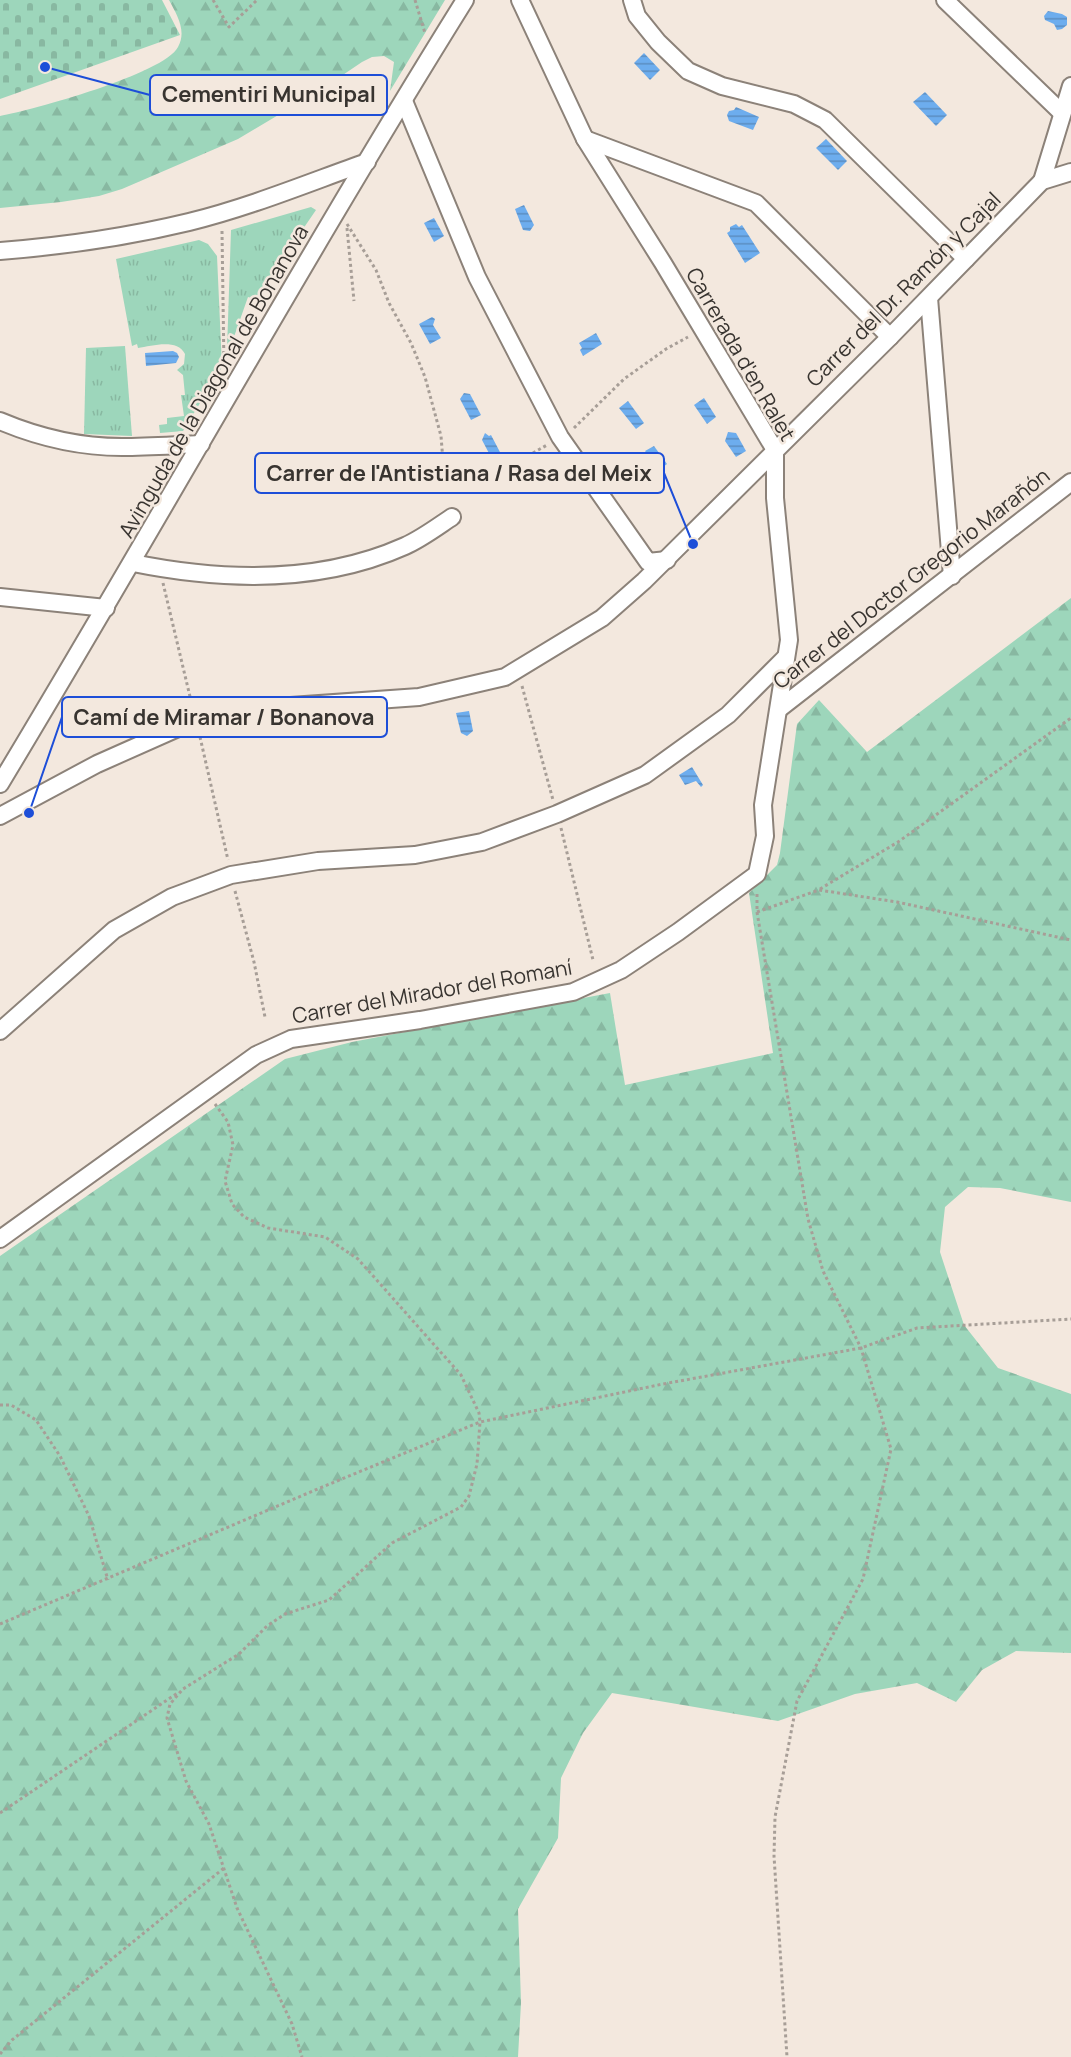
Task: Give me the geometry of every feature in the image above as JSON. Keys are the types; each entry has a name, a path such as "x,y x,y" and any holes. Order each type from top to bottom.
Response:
{"street":[{"name":"Avinguda de la Diagonal de Bonanova","path":"0,784 8,756 106,608 367,162 465,0"},
{"name":"Carrerada d'en Ralet","path":"520,0 585,140 663,263 775,450 775,498 789,640 763,805 765,836 757,874"},
{"path":"632,0 637,16 658,42 688,71 722,86 794,104 825,120 966,259"},
{"path":"945,0 1062,113"},
{"path":"1042,181 1071,86"},
{"path":"404,101 477,277 560,437 648,562 644,581"},
{"path":"585,140 756,203 890,337"},
{"path":"0,251 114,239 191,221 245,205 367,162"},
{"name":"Carrer del Dr. Ramón y Cajal","path":"0,816 97,764 196,720 249,709 419,697 505,677 602,618 644,581 929,298 1042,181 1071,172"},
{"path":"929,298 952,576"},
{"path":"0,421 20,429 75,442 120,447 201,444"},
{"name":"Carrer del Doctor Gregorio Marañón","path":"779,710 1071,482"},
{"path":"133,563 235,576 291,575 356,564 406,546 452,517"},
{"path":"648,562 667,560"},
{"path":"0,597 106,608"},
{"path":"0,1031 114,930 172,897 231,875 318,861 415,855 482,842 557,814 645,776 728,715 786,657"},
{"name":"Carrer del Mirador del Romaní","path":"0,1239 256,1055 291,1039 420,1020 573,992 621,970 678,932 757,874"}],"path":[{"path":"213,0 229,27 257,0"},
{"path":"415,0 426,38"},
{"path":"354,301 346,223 376,270 389,303 411,343 425,377 441,436 445,486"},
{"path":"222,231 224,367"},
{"path":"568,433 624,379 666,349 689,336"},
{"path":"467,481 477,475 517,462 554,441"},
{"path":"162,577 190,697"},
{"path":"522,686 555,808"},
{"path":"757,912 819,890 898,842 1071,718"},
{"path":"200,737 229,867"},
{"path":"560,826 593,960"},
{"path":"757,874 757,912 808,1219 823,1271 861,1348 891,1449 863,1579 797,1701 775,1817 774,1856 787,2057"},
{"path":"233,882 254,962 265,1017"},
{"path":"819,890 897,902 1071,940"},
{"path":"0,1813 238,1654 267,1626 285,1614 329,1600 392,1543 460,1507 469,1496 477,1464 480,1422 479,1413 461,1375 358,1259 325,1237 268,1228 244,1217 232,1204 225,1181 233,1145 228,1122 206,1091"},
{"path":"0,1624 480,1422 663,1384 861,1348 916,1328 1071,1319"},
{"path":"0,1405 11,1405 36,1420 60,1456 89,1516 108,1580"},
{"path":"183,1689 170,1704 167,1718 186,1781 209,1824 237,1908 292,2024 302,2057"},
{"path":"0,2054 12,2040 224,1868"}],"green space":[{"path":"0,0 162,0 180,35 0,99"},
{"path":"169,0 445,0 390,91 394,62 384,56 372,57 238,139 122,189 99,196 61,202 0,208 0,116 96,89 149,68 168,57 178,47 182,35 180,23"},
{"path":"311,207 316,210 255,299 248,297 229,351 227,350 231,230"},
{"path":"199,240 208,244 217,256 222,367 183,431 160,433 159,425 167,424 167,418 184,416 181,395 185,395 183,375 177,370 184,364 185,354 176,346 170,345 138,348 137,344 132,346 116,259"},
{"path":"125,346 132,436 84,434 86,348"},
{"path":"1071,598 1071,1202 1000,1188 968,1187 945,1207 940,1252 964,1325 998,1368 1071,1394 1071,1653 1016,1651 982,1670 956,1702 917,1683 855,1694 778,1721 612,1693 583,1733 561,1778 558,1838 518,1909 521,2003 518,2057 0,2057 0,1256 285,1059 352,1042 610,993 625,1085 773,1053 749,893 777,865 797,724 819,700 867,752"}],"water":[{"path":"1048,11 1067,17 1067,25 1057,30 1054,24 1045,20 1044,16"},
{"path":"644,53 660,70 650,80 634,63"},
{"path":"925,92 947,115 936,126 913,102"},
{"path":"736,107 759,117 753,130 729,121 727,115 729,111"},
{"path":"826,139 847,161 838,170 816,148"},
{"path":"524,205 534,225 530,231 523,230 515,209"},
{"path":"434,218 444,236 434,242 424,223"},
{"path":"736,224 739,227 742,225 760,253 745,263 727,233 730,227"},
{"path":"432,317 435,319 433,325 441,338 430,344 419,324"},
{"path":"596,333 602,344 583,356 579,343"},
{"path":"173,351 179,357 176,363 146,366 145,353"},
{"path":"464,393 470,394 481,415 471,420 460,399"},
{"path":"704,398 716,417 707,424 694,405"},
{"path":"628,401 644,423 636,429 619,408"},
{"path":"728,432 736,433 746,451 736,457 725,441"},
{"path":"485,433 491,435 501,454 492,459 482,440"},
{"path":"654,446 667,464 659,470 645,451"},
{"path":"469,711 473,731 467,736 461,733 456,713"},
{"path":"692,767 703,785 701,787 696,781 685,785 679,775"}],"place":[{"name":"Cementiri Municipal","path":"45,67"},
{"name":"Carrer de l'Antistiana / Rasa del Meix","path":"693,544"},
{"name":"Camí de Miramar / Bonanova","path":"29,813"}]}
